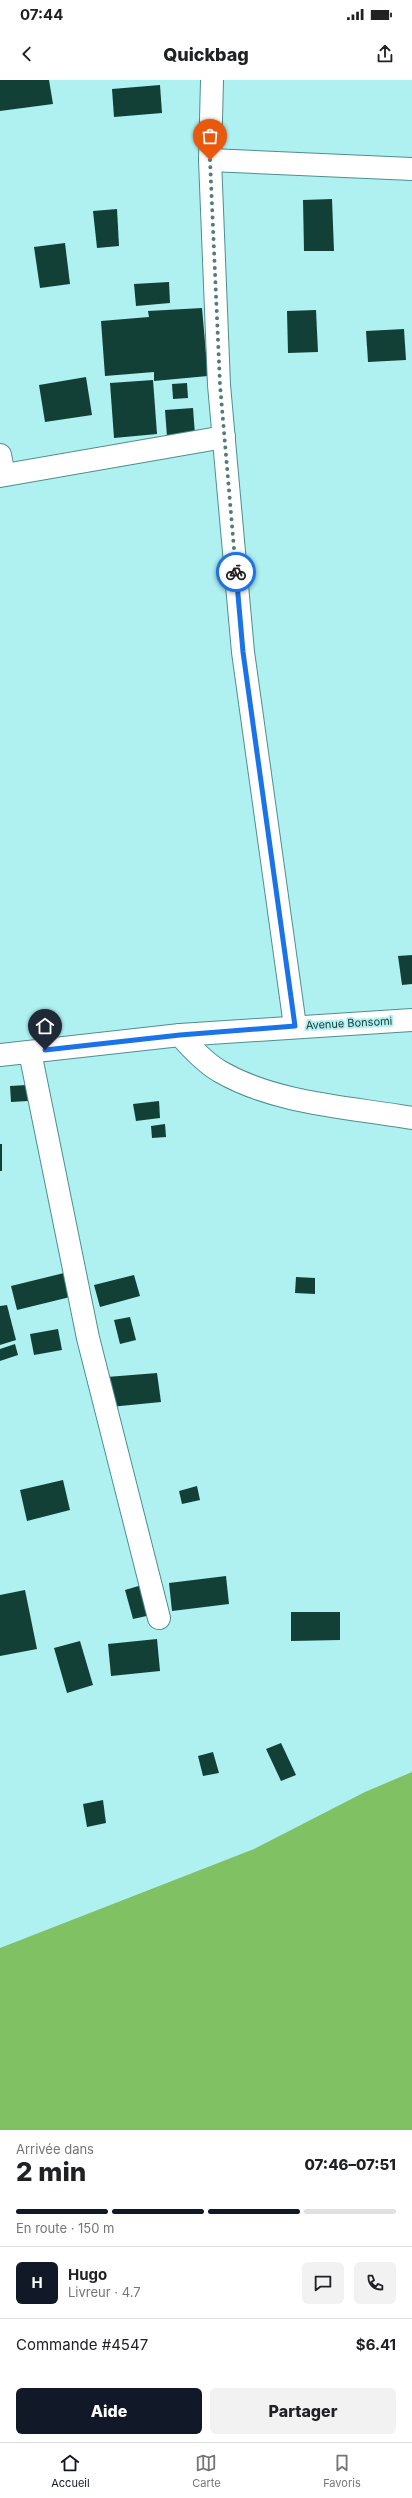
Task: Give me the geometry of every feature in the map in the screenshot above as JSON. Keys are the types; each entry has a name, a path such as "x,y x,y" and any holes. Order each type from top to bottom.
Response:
{"street":[{"path":"212,80 210,160 219,377 224,437 243,652 295,1026"},
{"path":"210,160 412,169"},
{"path":"1,469 224,437"},
{"name":"Avenue Bonsomi","path":"0,1055 180,1035 295,1026 412,1020"},
{"path":"180,1035 196,1053 220,1071 252,1087 299,1099 412,1118"},
{"path":"30,1052 88,1338 159,1618"}],"shaded area":[{"path":"412,1772 412,2130 0,2130 0,1948 254,1849 365,1792"}],"building":[{"path":"0,80 49,80 53,104 0,111"},
{"path":"160,85 162,113 114,117 112,89"},
{"path":"332,199 334,251 304,251 303,200"},
{"path":"117,209 119,246 97,248 93,211"},
{"path":"65,243 70,284 40,288 34,247"},
{"path":"169,282 170,303 136,306 134,284"},
{"path":"202,308 208,376 154,381 154,372 105,376 101,321 149,317 148,311"},
{"path":"316,310 318,352 288,353 287,311"},
{"path":"404,329 406,360 368,362 366,331"},
{"path":"86,377 92,415 45,422 39,385"},
{"path":"153,380 157,434 114,438 110,383"},
{"path":"187,383 188,398 173,399 172,384"},
{"path":"193,408 195,435 167,437 165,410"},
{"path":"412,955 412,984 402,985 398,956"},
{"path":"27,1085 28,1101 11,1102 10,1086"},
{"path":"159,1101 160,1118 136,1121 133,1104"},
{"path":"165,1124 166,1137 152,1138 151,1126"},
{"path":"0,1144 2,1144 2,1171 0,1171"},
{"path":"64,1273 70,1297 17,1310 11,1286"},
{"path":"134,1275 140,1296 100,1307 94,1285"},
{"path":"296,1277 315,1278 315,1294 295,1293"},
{"path":"7,1305 16,1340 0,1345 0,1306"},
{"path":"130,1317 136,1340 120,1344 114,1320"},
{"path":"58,1329 62,1350 34,1355 30,1334"},
{"path":"15,1344 18,1355 0,1361 0,1349"},
{"path":"157,1373 161,1402 110,1407 107,1377"},
{"path":"63,1480 70,1510 27,1521 20,1490"},
{"path":"197,1486 200,1500 182,1504 179,1491"},
{"path":"226,1576 229,1604 172,1611 169,1583"},
{"path":"142,1585 151,1615 133,1619 125,1590"},
{"path":"25,1590 37,1649 0,1656 0,1595"},
{"path":"291,1612 340,1612 340,1640 291,1641"},
{"path":"157,1639 160,1671 111,1676 108,1644"},
{"path":"80,1641 93,1685 67,1693 54,1648"},
{"path":"281,1743 296,1775 281,1781 266,1749"},
{"path":"213,1752 219,1773 203,1776 198,1756"},
{"path":"103,1800 106,1823 87,1827 83,1804"}],"way so far":[{"path":"210,160 220,385 236,572"}],"route":[{"path":"45,1050 180,1035 295,1026 243,652 236,572"}]}
